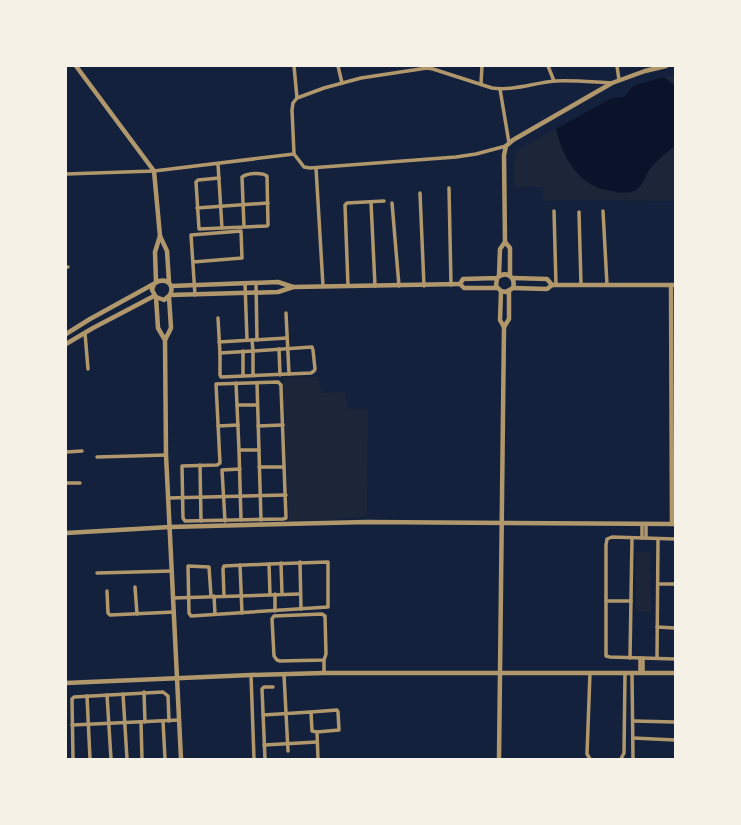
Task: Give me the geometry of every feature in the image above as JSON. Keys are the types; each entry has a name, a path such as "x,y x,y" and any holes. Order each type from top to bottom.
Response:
{"street":[{"path":"76,66 154,171 160,236 167,251 170,284 172,289 170,296 171,328 165,340 166,455 181,759"},
{"path":"294,66 297,98"},
{"path":"338,66 342,83"},
{"path":"481,84 482,66"},
{"path":"548,66 554,81"},
{"path":"617,66 619,80"},
{"path":"499,759 504,328 500,320 499,290 496,283 498,277 500,249 505,242 504,155 512,140 612,83 645,69 666,66"},
{"path":"508,145 476,154 456,157 316,168 304,167 294,154 293,103 297,98 342,83 412,68 433,69 500,89 554,81 612,83"},
{"path":"500,89 508,145"},
{"path":"66,174 154,171 294,154"},
{"path":"218,164 222,228"},
{"path":"316,168 323,286"},
{"path":"218,178 196,180 199,229 244,227 268,225 266,175 245,175 242,178 244,227"},
{"path":"449,188 451,284"},
{"path":"420,193 424,286"},
{"path":"371,202 375,286"},
{"path":"348,286 345,205 347,203 384,202"},
{"path":"197,208 268,203"},
{"path":"392,203 400,286"},
{"path":"554,211 554,285"},
{"path":"603,211 607,285"},
{"path":"579,212 581,285"},
{"path":"193,262 242,258 240,231 190,235 195,295"},
{"path":"160,236 154,252 155,283 152,290 155,297 158,328 165,340"},
{"path":"504,328 509,319 511,289 514,283 511,277 510,248 505,242"},
{"path":"460,284 463,279 498,277 504,274 511,277 547,280 554,285"},
{"path":"66,334 162,280 170,284 195,286 278,282 293,287"},
{"path":"245,283 247,340"},
{"path":"253,376 256,283"},
{"path":"66,344 93,328 155,297 164,300 170,296 278,292 293,287 323,286 424,286 460,284 464,288 499,290 547,288 554,285 673,285 673,524 261,522 66,533"},
{"path":"286,313 289,374"},
{"path":"246,317 256,317"},
{"path":"218,318 220,377 311,373 315,369 312,347 220,353"},
{"path":"90,320 93,328"},
{"path":"85,333 88,369"},
{"path":"219,342 287,338"},
{"path":"279,349 280,374"},
{"path":"243,351 243,376"},
{"path":"220,463 182,466 184,520 187,522 201,521 225,521 241,520 261,522 286,518 281,385 278,382 216,384 225,521"},
{"path":"236,383 241,520"},
{"path":"257,383 261,522"},
{"path":"237,405 258,404"},
{"path":"218,426 238,425"},
{"path":"258,426 283,425"},
{"path":"66,452 82,450"},
{"path":"239,450 259,450"},
{"path":"97,457 166,455"},
{"path":"200,465 201,521"},
{"path":"259,467 284,467"},
{"path":"222,470 240,469"},
{"path":"66,483 80,482"},
{"path":"168,498 286,495"},
{"path":"644,524 644,538"},
{"path":"675,539 612,537 606,542 606,656 610,658 675,659"},
{"path":"630,658 632,538"},
{"path":"657,658 658,539"},
{"path":"214,614 209,566 189,566 187,569 190,615 242,613 328,607 328,564 326,561 226,566 223,568 224,596"},
{"path":"300,562 301,609"},
{"path":"281,563 282,594"},
{"path":"269,564 270,594"},
{"path":"240,565 242,613"},
{"path":"97,574 172,571"},
{"path":"658,584 675,584"},
{"path":"135,587 138,614"},
{"path":"107,591 108,613 110,615 174,612"},
{"path":"275,594 275,611"},
{"path":"173,598 300,594"},
{"path":"606,601 631,601"},
{"path":"324,660 277,660 274,656 272,617 276,615 325,615 326,654 324,660 324,673"},
{"path":"657,627 675,628"},
{"path":"642,658 642,673"},
{"path":"66,683 324,673 675,673"},
{"path":"590,673 587,754 590,759"},
{"path":"621,759 624,753 625,673"},
{"path":"632,673 633,759"},
{"path":"251,675 254,759"},
{"path":"284,675 288,751"},
{"path":"265,759 262,689 264,687 273,687"},
{"path":"73,759 72,698 161,691 166,693 168,696 169,721"},
{"path":"142,759 144,692"},
{"path":"123,694 127,759"},
{"path":"107,695 111,759"},
{"path":"87,696 90,759"},
{"path":"263,715 337,710 339,730 312,731 311,712"},
{"path":"72,725 179,720"},
{"path":"163,721 165,759"},
{"path":"633,721 675,722"},
{"path":"317,732 318,759"},
{"path":"633,738 675,740"},
{"path":"264,745 317,742"}],"shaded area":[{"path":"675,75 675,201 543,201 543,187 515,187 514,159 518,150 612,98 624,97 631,88 638,84"},
{"path":"664,77 675,86 675,146 654,164 643,182 636,190 627,193 605,190 596,187 580,176 569,162 561,146 556,129 612,98 624,97 631,88 638,84"},
{"path":"283,377 318,377 322,393 345,391 347,409 368,409 367,516 289,524"},
{"path":"636,552 650,552 651,612 636,611"}]}
